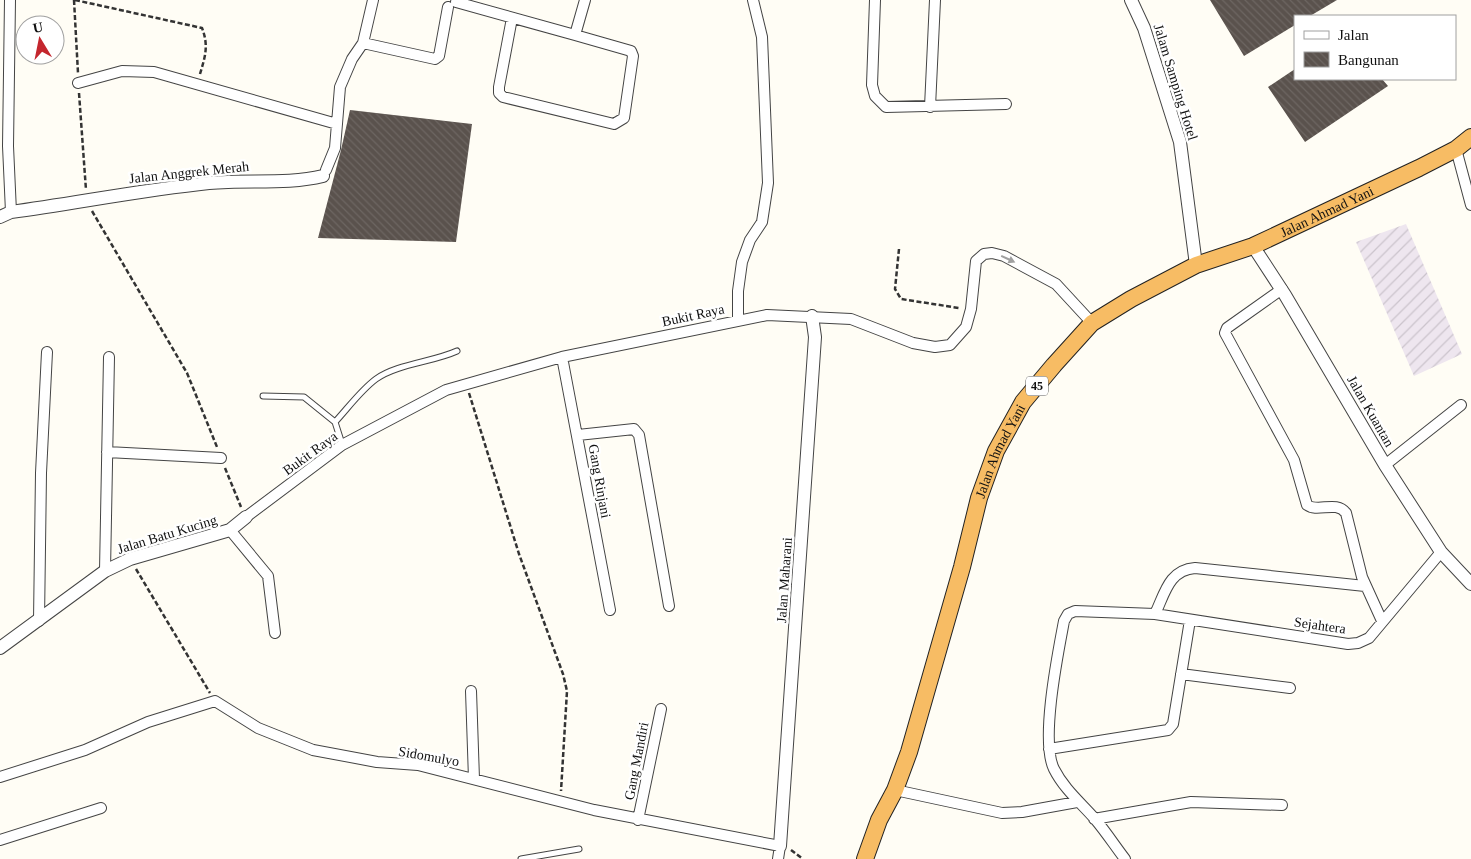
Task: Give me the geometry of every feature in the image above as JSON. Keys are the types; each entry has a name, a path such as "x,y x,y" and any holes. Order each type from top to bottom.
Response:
{"highway":[{"name":"Jalan Ahmad Yani","path":"865,859 879,820 895,790 908,752 954,595 979,498 996,451 1023,402 1092,323 1131,299 1196,265 1253,246 1456,149 1471,138"}],"street":[{"path":"6,214 10,0"},
{"path":"325,173 335,148 340,87 352,59 364,43 373,0"},
{"path":"575,35 585,0"},
{"path":"738,320 738,291 742,262 750,240 762,222 768,183 762,37 753,0"},
{"path":"875,0 872,85 875,96 886,107 1006,104"},
{"path":"930,107 934,0"},
{"name":"Jalam Samping Hotel","path":"1131,0 1144,28 1180,142 1196,265"},
{"path":"364,43 434,59 439,56 450,2 512,18 632,51 624,118 614,124 503,97 499,93 499,87 512,18"},
{"path":"78,82 122,71 154,72 337,124"},
{"path":"1456,149 1471,205"},
{"name":"Jalan Anggrek Merah","path":"6,214 87,202 149,189 234,180 308,179 325,173"},
{"name":"Jalan Kuantan","path":"1253,246 1282,289 1385,465 1441,552 1471,584"},
{"name":"Bukit Raya","path":"246,517 342,445 446,390 562,357 767,315 851,319 912,343 935,347 950,345 966,327 971,309 976,262 984,254 992,253 1004,256 1056,284 1092,323"},
{"path":"1282,289 1227,328 1225,333 1277,432 1294,460 1307,505 1312,507 1336,507 1346,513 1365,586 1382,621"},
{"name":"Jalan Maharani","path":"779,853 816,337 812,316"},
{"path":"39,621 41,473 47,352"},
{"path":"105,571 109,357"},
{"name":"Gang Rinjani","path":"562,357 610,610"},
{"path":"1385,465 1461,405"},
{"path":"578,436 624,429 634,429 639,435 669,606"},
{"path":"107,452 221,458"},
{"name":"Jalan Batu Kucing","path":"0,648 105,571 130,559 230,530 246,517"},
{"path":"230,530 268,576 275,633"},
{"name":"Sejahtera","path":"1050,750 1052,687 1064,621 1068,614 1075,611 1155,614 1348,644 1358,643 1369,638 1441,552"},
{"path":"1155,614 1174,575 1184,569 1194,568 1302,581 1365,586"},
{"path":"1125,859 1094,819 1077,802 1053,768 1050,750 1168,730 1173,724 1190,620"},
{"path":"1181,674 1290,688"},
{"path":"471,691 474,778"},
{"path":"0,777 85,750 148,722 215,702"},
{"name":"Sidomulyo","path":"215,702 258,728 313,750 377,762 418,765 779,853"},
{"name":"Gang Mandiri","path":"638,820 661,708"},
{"path":"895,790 1002,813 1022,812 1077,802"},
{"path":"1094,819 1191,802 1282,805"},
{"path":"0,840 102,808"}],"lane":[{"path":"335,422 376,379 394,370 440,359 457,351"},
{"path":"263,396 304,398 335,422 342,445"},
{"path":"521,859 579,849"}],"path":[{"path":"196,84 207,50 202,28 74,0 87,202 187,372 246,517"},
{"path":"899,249 895,289 901,299 938,306 971,309"},
{"path":"466,384 518,554 563,674 567,691 561,800"},
{"path":"130,559 215,702"}],"shaded area":[{"path":"1406,224 1462,354 1414,376 1356,242"}],"building":[{"path":"1210,0 1337,0 1312,15 1294,15 1294,26 1244,56"},
{"path":"1294,70 1294,80 1383,80 1388,86 1305,142 1268,87"},
{"path":"350,110 472,124 456,242 318,238"}]}
